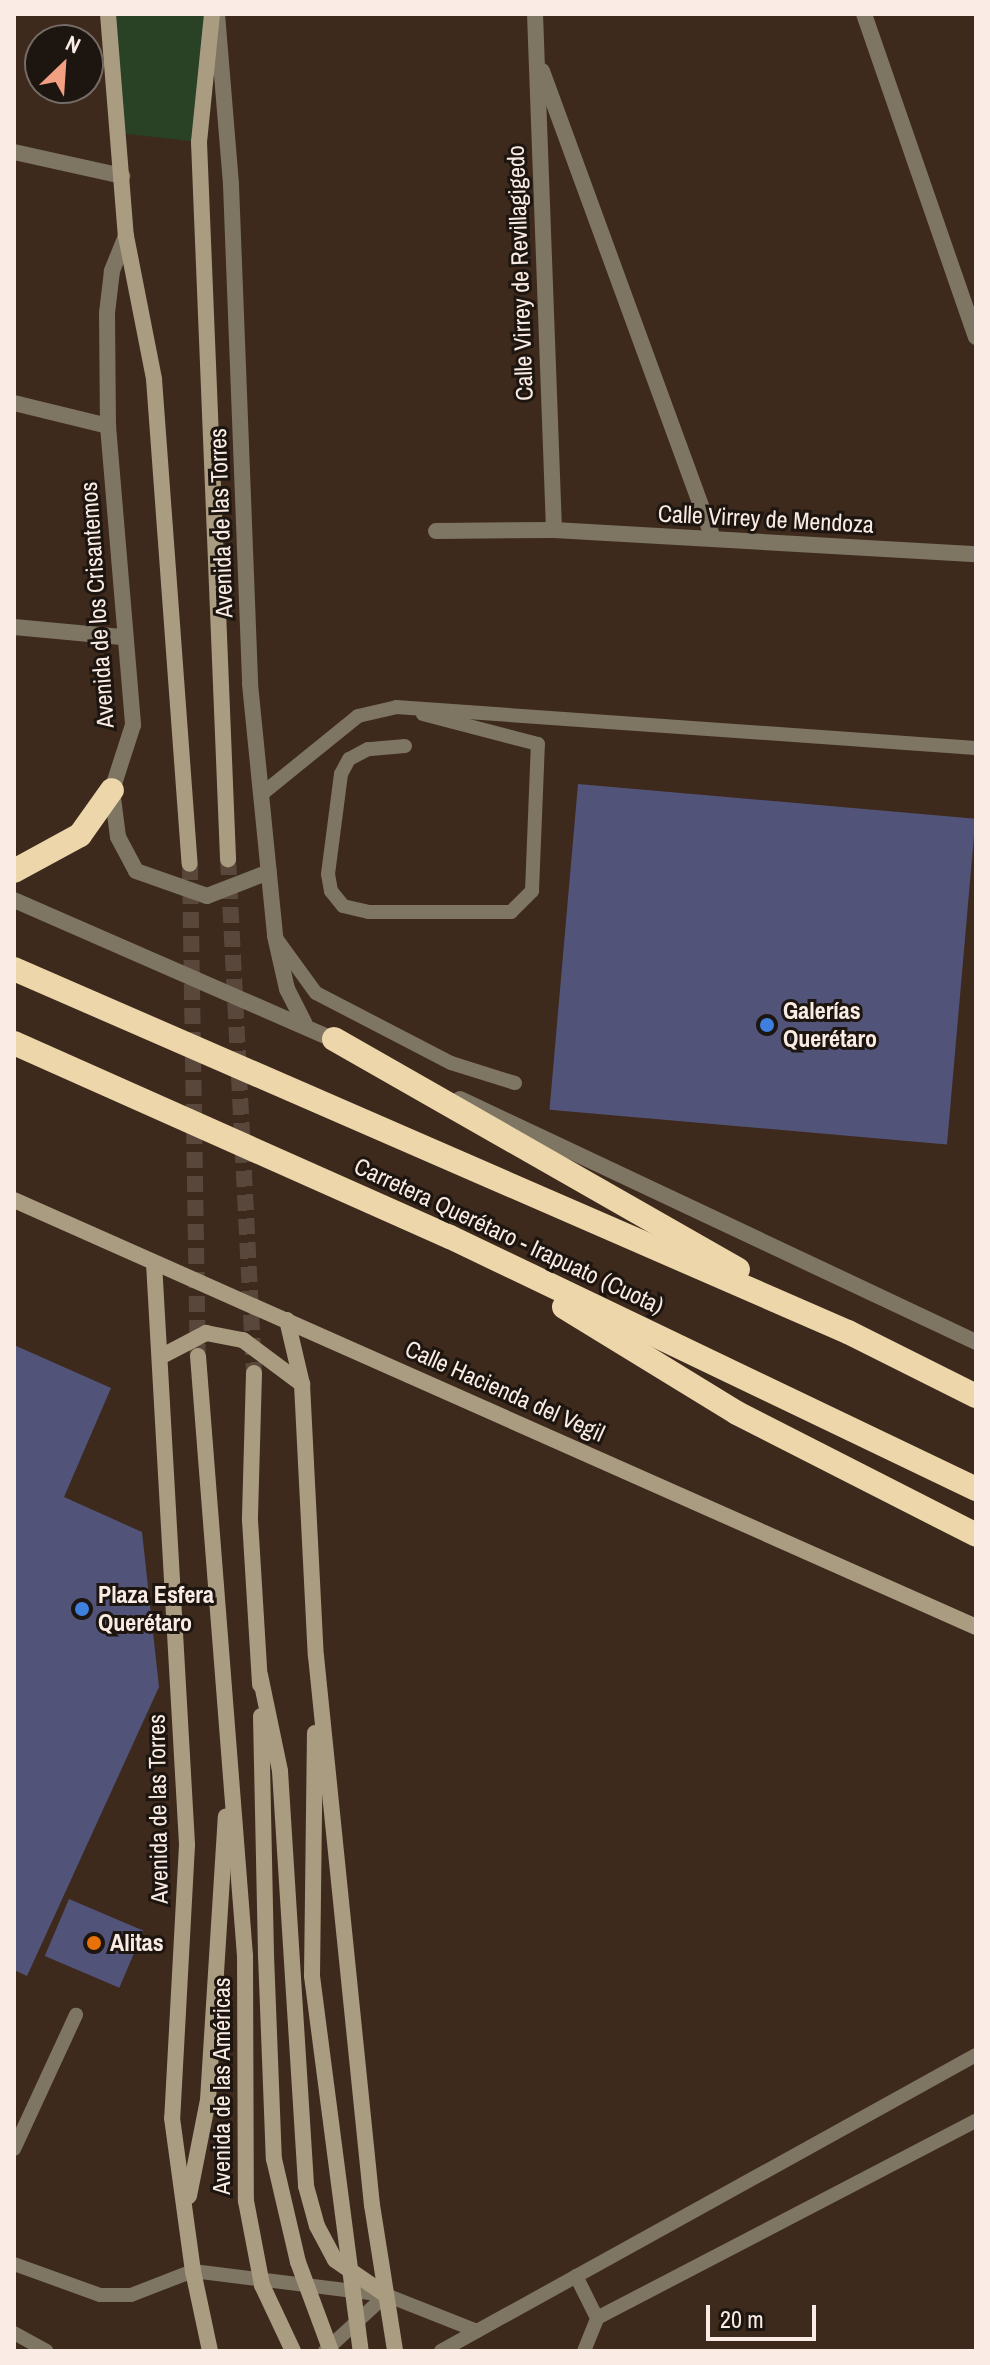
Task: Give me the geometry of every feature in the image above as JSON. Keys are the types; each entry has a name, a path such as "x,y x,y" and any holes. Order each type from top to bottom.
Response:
{"highway":[{"path":"14,871 80,835 112,790"},
{"name":"Carretera Querétaro - Irapuato (Cuota)","path":"14,969 848,1332 976,1396"},
{"path":"334,1039 848,1332"},
{"name":"Carretera Querétaro - Irapuato (Cuota)","path":"14,1043 450,1237 976,1489"},
{"path":"450,1237 737,1413 976,1535"}],"main road":[{"path":"108,14 126,236 154,379 190,864"},
{"name":"Avenida de las Torres","path":"215,14 199,142 228,859"},
{"name":"Calle Hacienda del Vegil","path":"14,1200 976,1627"},
{"name":"Avenida de las Torres","path":"154,1263 162,1356 187,1845 172,2118 187,2204 193,2271 210,2351"},
{"path":"287,1320 302,1384 316,1656 386,2295 395,2351"},
{"path":"162,1356 206,1333 243,1340 302,1384"},
{"path":"187,2204 208,2100 229,1756 198,1356"},
{"path":"254,1373 250,1520 260,1675 280,1771 306,2186 317,2226 335,2260 386,2295"},
{"path":"316,1656 312,1976 361,2351"},
{"name":"Avenida de las Américas","path":"260,1675 274,2159 298,2262 331,2351"},
{"name":"Avenida de las Américas","path":"229,1756 245,1956 246,2201 262,2285 293,2351"}],"street":[{"name":"Avenida de las Torres","path":"215,14 232,200 250,684 275,936 287,989 304,1023"},
{"name":"Calle Virrey de Revillagigedo","path":"536,14 554,530"},
{"path":"864,14 976,337"},
{"path":"538,58 713,539"},
{"path":"14,152 122,176"},
{"name":"Avenida de los Crisantemos","path":"126,236 112,271 107,313 108,426 132,737 112,790 118,837 136,871 207,896 269,872"},
{"path":"14,403 108,426"},
{"name":"Calle Virrey de Mendoza","path":"436,531 554,530 976,554"},
{"path":"14,627 122,637"},
{"path":"14,900 304,1023 976,1342"}],"lane":[{"path":"263,793 358,716 396,707 976,748"},
{"path":"396,707 478,730 532,738 538,744 532,891 511,912 369,912 343,906 331,891 328,874 341,774 349,759 368,749 405,746"},
{"path":"275,936 316,993 451,1063 515,1083"},
{"path":"14,2149 76,2015"},
{"path":"441,2351 976,2055"},
{"path":"584,2351 597,2318 976,2121"},
{"path":"14,2264 100,2295 131,2295 193,2271 386,2295 477,2331"},
{"path":"576,2276 597,2318"},
{"path":"325,2351 386,2295"},
{"path":"14,2333 46,2351"}],"green space":[{"path":"108,14 212,14 199,142 118,133"}],"building":[{"name":"Galerías Querétaro","path":"578,784 975,819 947,1145 550,1110"},
{"name":"Plaza Esfera Querétaro","path":"14,1345 111,1388 64,1497 142,1532 159,1687 27,1976 14,1970"},
{"name":"Alitas","path":"69,1899 144,1931 119,1988 45,1956"}],"tunnel":[{"path":"228,859 254,1373"},
{"path":"190,864 198,1356"}],"place":[{"name":"Galerías Querétaro","path":"767,1025"},
{"name":"Plaza Esfera Querétaro","path":"82,1609"},
{"name":"Alitas","path":"94,1943"}]}
